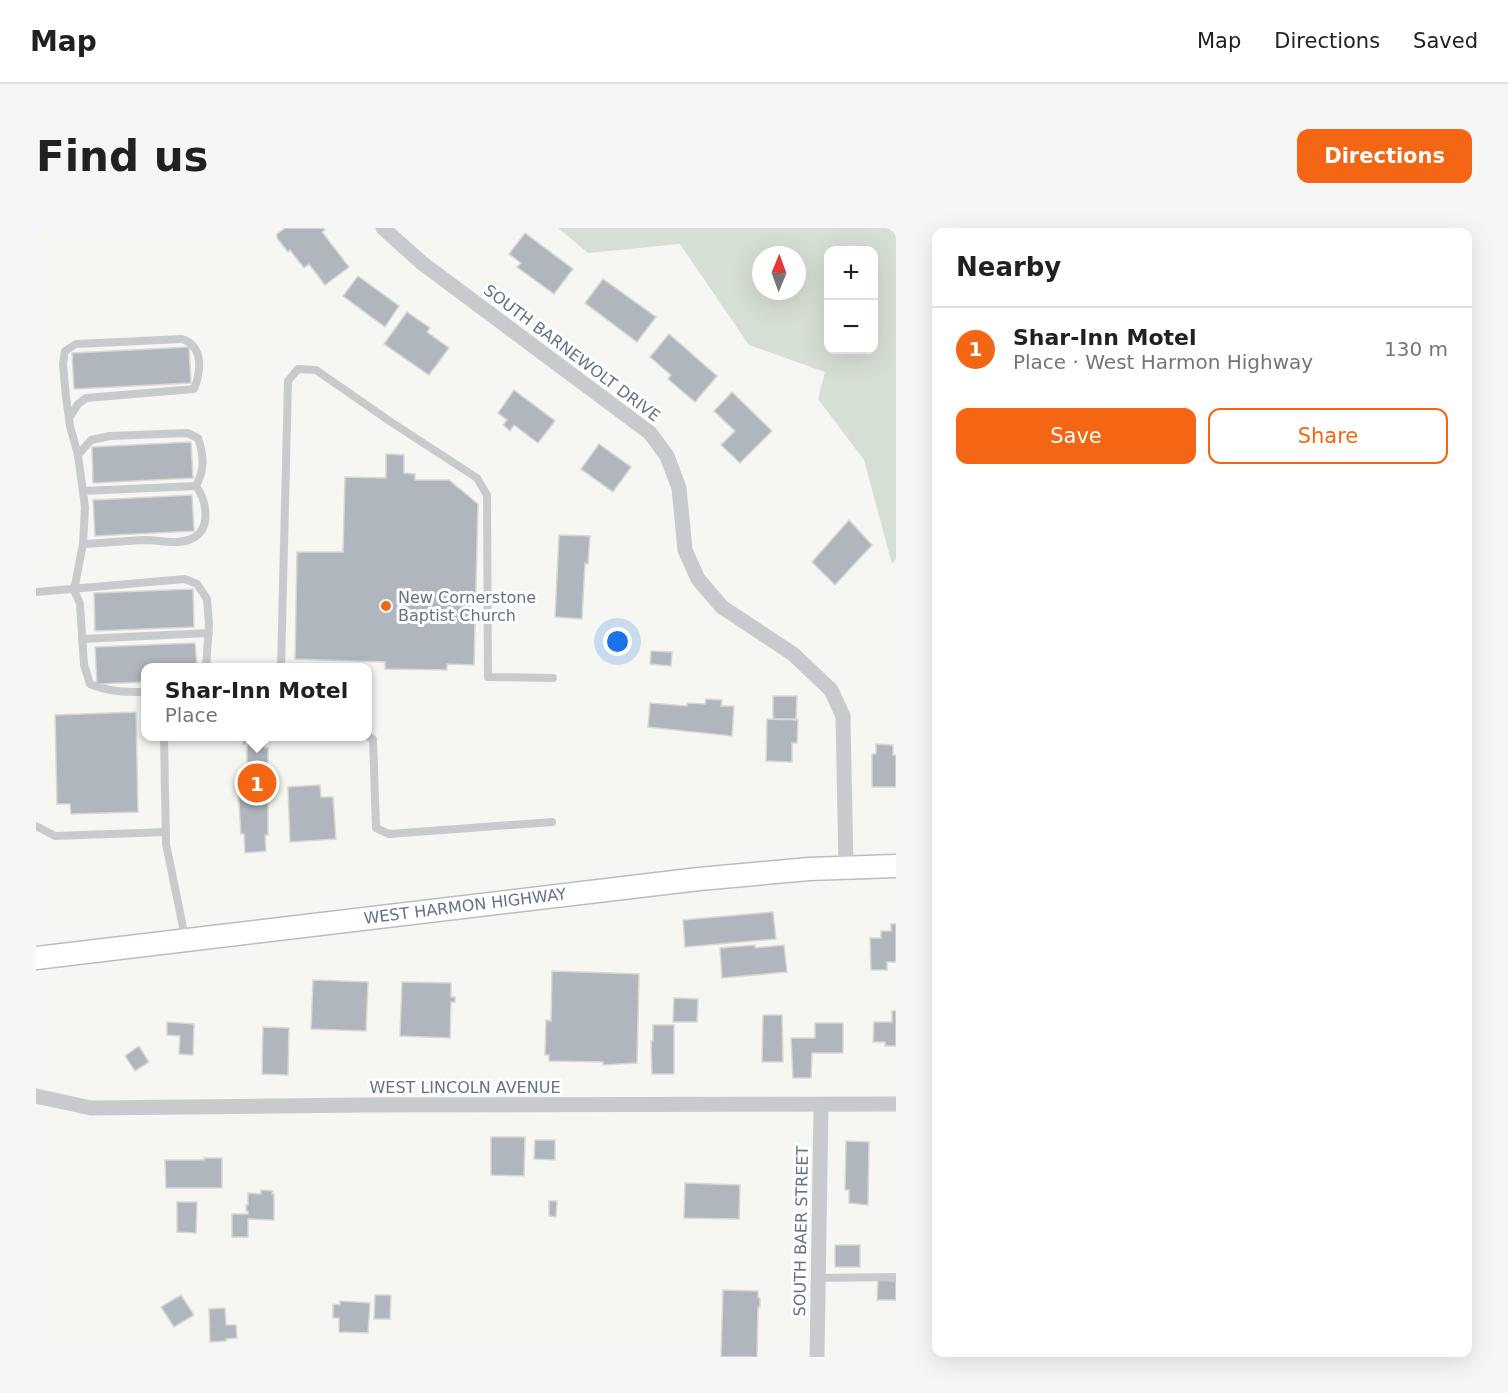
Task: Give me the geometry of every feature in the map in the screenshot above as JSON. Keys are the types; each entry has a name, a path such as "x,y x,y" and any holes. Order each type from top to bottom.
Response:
{"main road":[{"name":"WEST HARMON HIGHWAY","path":"36,958 683,880 846,867 896,866"}],"street":[{"name":"SOUTH BARNEWOLT DRIVE","path":"383,228 422,264 650,433 667,456 679,488 685,550 698,579 722,607 794,654 831,690 843,716 846,867"},
{"name":"WEST LINCOLN AVENUE","path":"36,1096 91,1108 896,1104"},
{"name":"SOUTH BAER STREET","path":"817,1357 821,1106"}],"lane":[{"path":"69,418 78,404 86,398 194,390 199,367 196,348 191,342 182,339 76,344 65,351 63,364 69,418 78,455 85,507 83,544 74,590 80,604 84,665 90,684 104,690 141,692"},
{"path":"281,663 288,381 298,369 316,370 477,478 487,495 488,677 553,678"},
{"path":"78,455 91,440 110,436 187,433 198,438 204,454 203,474 196,486"},
{"path":"83,491 196,486"},
{"path":"83,544 189,540 198,535 204,525 206,509 202,495 196,486"},
{"path":"36,592 185,579 197,584 207,599 209,633 206,663"},
{"path":"82,639 209,633"},
{"path":"372,738 375,828 389,834 552,822"},
{"path":"164,741 166,844 186,939"},
{"path":"36,826 55,836 166,832"},
{"path":"818,1278 896,1277"}],"shaded area":[{"path":"558,228 896,228 896,559 892,564 864,460 818,399 825,372 749,345 680,244 588,253"}],"building":[{"path":"285,228 323,228 325,230 322,232 349,267 325,285 309,264 304,268 277,238 277,234"},
{"path":"525,233 573,269 554,294 517,267 521,263 509,254"},
{"path":"358,276 399,306 385,327 343,296"},
{"path":"603,279 656,317 637,342 585,303"},
{"path":"407,312 430,328 427,332 449,348 429,375 384,344"},
{"path":"669,334 717,376 695,402 668,379 671,375 650,357"},
{"path":"189,347 191,383 74,389 72,353"},
{"path":"514,390 555,421 538,443 514,425 510,431 503,425 507,420 498,413"},
{"path":"732,392 772,431 740,463 721,445 735,431 714,411"},
{"path":"191,442 193,478 93,483 92,447"},
{"path":"599,444 631,467 613,492 581,469"},
{"name":"New Cornerstone Baptist Church","path":"386,454 404,455 404,473 415,474 415,480 449,480 478,504 474,665 447,664 447,670 385,669 385,662 295,659 297,552 343,552 345,477 386,478"},
{"path":"192,495 194,531 95,536 93,500"},
{"path":"849,520 872,545 835,585 812,562"},
{"path":"559,535 590,536 588,564 585,563 582,619 555,617"},
{"path":"193,589 194,627 95,631 94,593"},
{"path":"195,643 197,663 141,663 141,682 97,684 95,647"},
{"path":"651,651 672,652 671,666 650,664"},
{"path":"773,696 797,696 796,719 773,719"},
{"path":"706,699 722,700 721,706 734,706 732,736 648,727 650,703 687,706 687,703 705,704"},
{"path":"136,712 138,812 71,814 70,804 57,804 55,715"},
{"path":"767,719 798,720 797,743 792,743 792,762 766,761"},
{"path":"243,741 265,741 265,748 268,748 266,851 245,853 244,834 241,834 238,787 247,786 247,744 243,744"},
{"path":"876,744 893,745 893,755 896,755 896,787 872,787 872,754 876,754"},
{"path":"320,785 321,797 333,797 336,839 290,842 288,787"},
{"path":"773,912 776,939 685,947 683,920"},
{"path":"891,924 896,924 896,962 887,962 887,970 871,970 870,938 881,938 881,931 891,931"},
{"path":"755,945 755,948 784,945 787,972 722,978 720,948"},
{"path":"552,971 639,974 637,1063 603,1065 603,1062 549,1061 549,1055 545,1055 546,1020 551,1021"},
{"path":"313,980 368,982 366,1031 311,1029"},
{"path":"402,982 451,983 451,997 455,997 455,1002 451,1002 450,1038 400,1036"},
{"path":"674,998 698,999 697,1022 673,1022"},
{"path":"892,1011 896,1011 896,1046 885,1046 885,1042 873,1042 874,1022 892,1022"},
{"path":"763,1015 782,1015 783,1062 762,1062"},
{"path":"167,1022 194,1024 193,1055 179,1054 180,1036 167,1035"},
{"path":"815,1023 843,1023 843,1053 812,1053 811,1078 793,1078 791,1038 815,1038"},
{"path":"653,1025 674,1025 674,1074 652,1074"},
{"path":"263,1027 289,1028 288,1075 262,1074"},
{"path":"139,1046 149,1062 135,1071 125,1056"},
{"path":"491,1137 525,1137 524,1176 491,1175"},
{"path":"535,1140 555,1140 555,1160 534,1159"},
{"path":"846,1141 869,1142 868,1205 849,1203 849,1190 845,1190"},
{"path":"204,1158 222,1158 222,1188 166,1188 165,1160 204,1160"},
{"path":"685,1183 740,1185 739,1219 684,1218"},
{"path":"261,1190 273,1191 274,1220 248,1219 248,1237 232,1237 232,1214 248,1214 246,1205 248,1205 248,1193 261,1194"},
{"path":"549,1201 557,1201 556,1217 549,1216"},
{"path":"177,1202 197,1202 196,1233 177,1232"},
{"path":"835,1245 860,1245 860,1267 835,1267"},
{"path":"878,1280 896,1281 896,1300 877,1300"},
{"path":"723,1290 758,1291 760,1307 758,1307 757,1357 721,1357"},
{"path":"181,1295 194,1315 174,1327 161,1307"},
{"path":"375,1295 391,1295 390,1319 374,1319"},
{"path":"340,1301 370,1303 368,1333 339,1332 339,1318 333,1318 333,1304 340,1305"},
{"path":"225,1308 226,1325 236,1325 237,1338 210,1342 209,1309"}],"place":[{"name":"New Cornerstone Baptist Church","path":"386,606"},
{"name":"Shar-Inn Motel","path":"257,783"}]}
